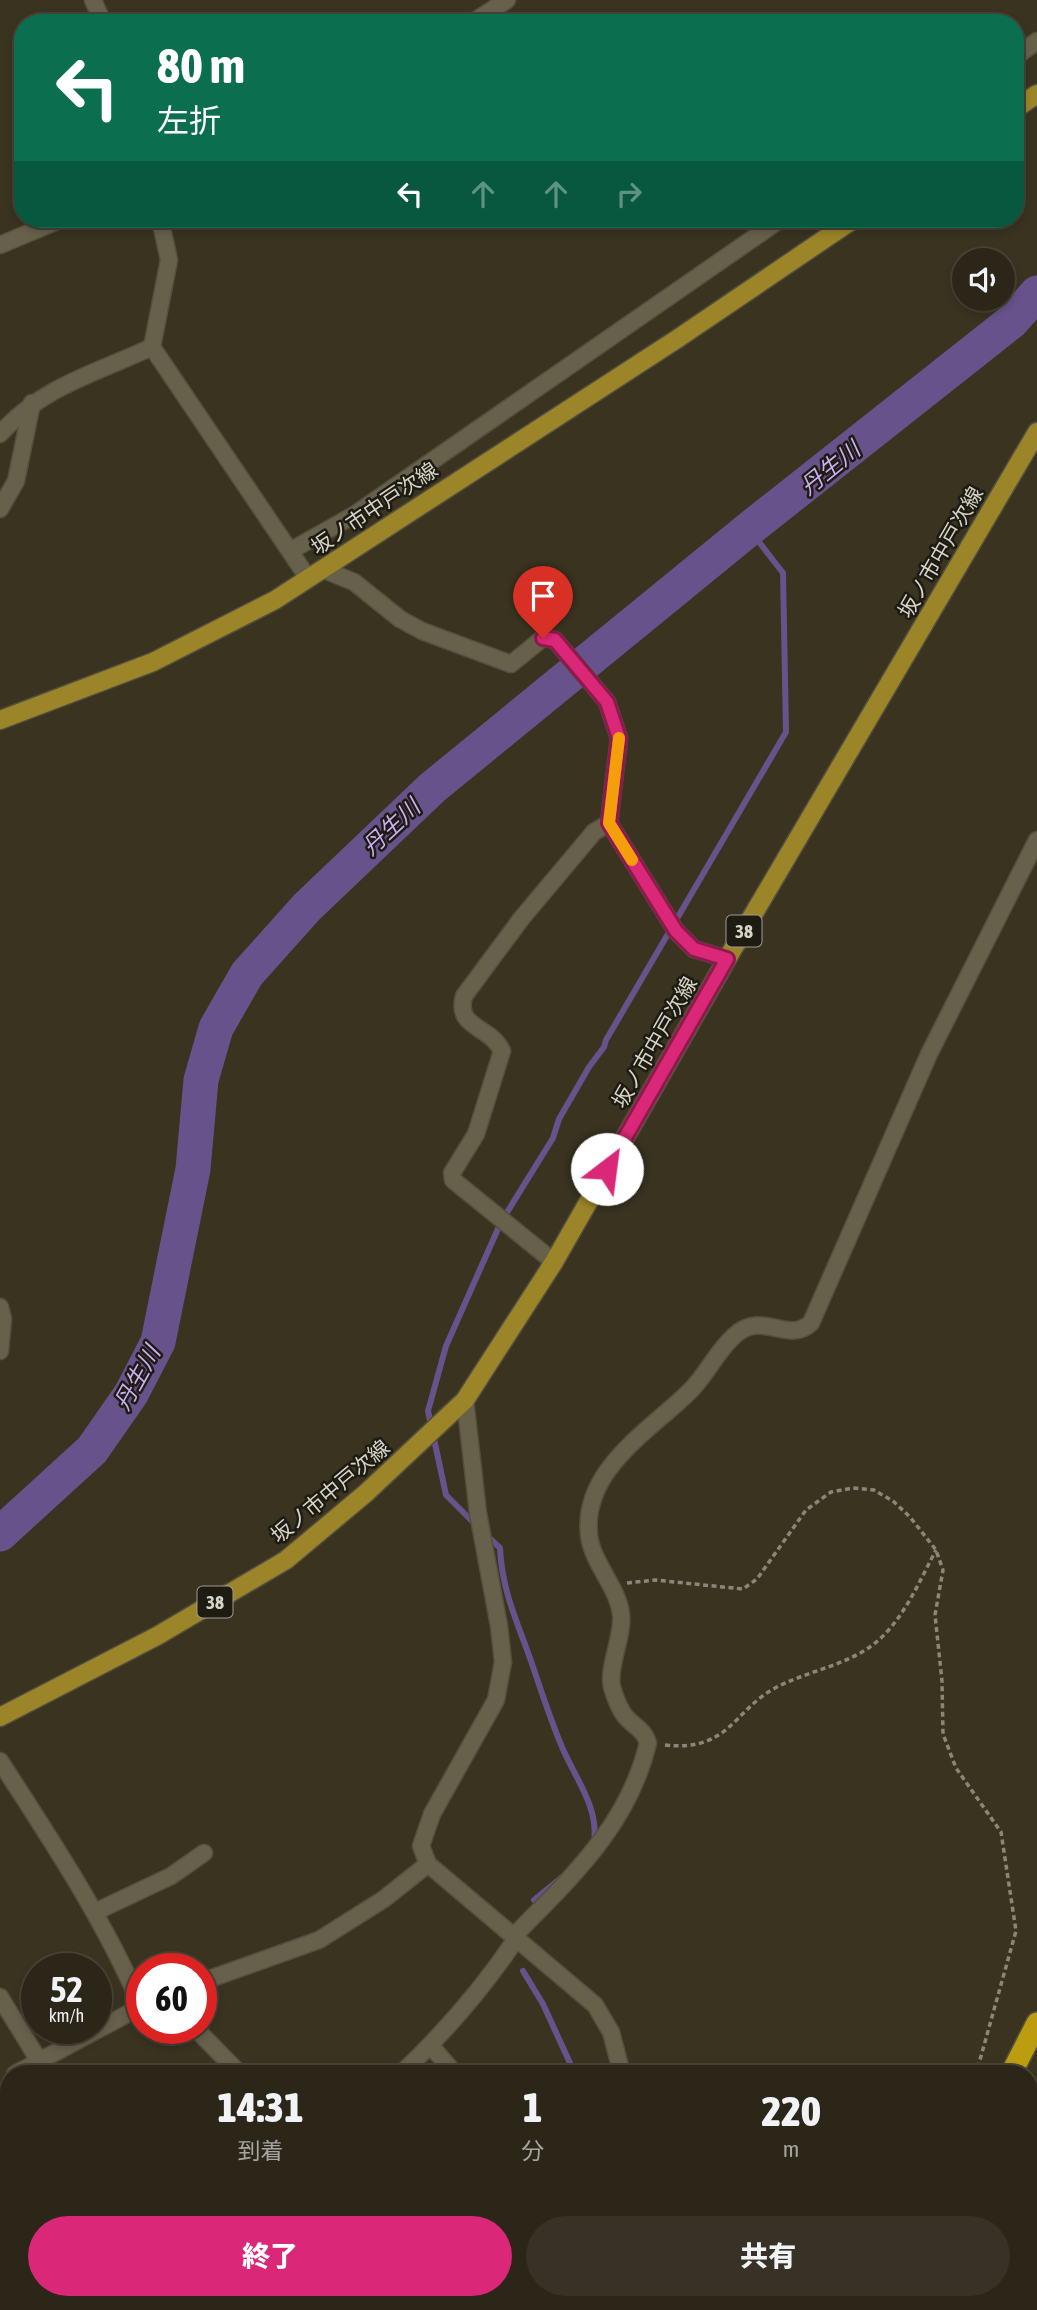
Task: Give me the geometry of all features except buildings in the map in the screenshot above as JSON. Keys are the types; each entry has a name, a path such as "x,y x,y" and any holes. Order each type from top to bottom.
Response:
{"highway":[{"path":"1016,2065 1037,2023"}],"main road":[{"name":"坂ノ市中戸次線","path":"0,720 153,663 275,600 677,339 841,228"},
{"name":"坂ノ市中戸次線","path":"0,1717 157,1636 286,1560 408,1454 465,1400 554,1262 727,959 1037,432"}],"street":[{"path":"486,14 507,0"},
{"path":"0,244 40,228"},
{"path":"166,228 169,260 152,347 290,551 315,574 354,582 400,619 422,631 497,660 511,664 543,638 555,640 607,702 619,738 609,823 676,931 694,949 727,959"},
{"path":"290,551 354,515 768,228"},
{"path":"0,434 44,394 152,347"},
{"path":"0,509 16,481 32,403"},
{"path":"554,1262 453,1180 452,1173 476,1134 502,1051 497,1041 464,1017 461,1008 464,996 521,919 594,832 609,823"},
{"path":"410,2065 493,1973 515,1938 604,1842 623,1810 648,1743 645,1733 624,1715 611,1685 622,1613 589,1539 588,1512 598,1484 620,1454 693,1388 733,1336 748,1326 764,1323 791,1332 802,1331 811,1323 929,1054 1037,840"},
{"path":"0,1307 3,1319 0,1351"},
{"path":"465,1400 479,1516 503,1662 496,1700 432,1814 421,1846 428,1864 595,2005 611,2032 620,2065"},
{"path":"0,1761 96,1912 126,1975"},
{"path":"96,1912 160,1881 204,1853"},
{"path":"217,1976 319,1940 384,1899 428,1864"},
{"path":"0,1997 38,2059"},
{"path":"29,2065 126,2014"},
{"path":"211,2044 231,2065"},
{"path":"430,2046 447,2065"}],"path":[{"path":"603,1571 627,1583 655,1580 743,1589 757,1579 806,1510 831,1492 853,1488 873,1490 893,1501 936,1550 943,1570 935,1615 943,1734 956,1768 1001,1832 1016,1931 979,2065"},
{"path":"648,1743 680,1747 724,1734 774,1689 850,1659 875,1643 902,1613 936,1550"}],"waterway":[{"name":"丹生川","path":"0,1534 92,1450 131,1394 158,1342 193,1169 201,1080 216,1028 247,974 307,907 432,788 749,529 1011,322 1037,293"},
{"path":"477,1526 446,1495 428,1411 446,1346 501,1222 553,1138 559,1119 589,1067 604,1047 786,732 783,573 749,529"},
{"path":"485,1534 500,1548 511,1606 567,1759 590,1805 595,1829 594,1842"},
{"path":"534,1900 562,1877"},
{"path":"523,1971 543,2004 571,2065"}],"slow traffic":[{"path":"619,738 609,823 632,860"}],"route":[{"path":"543,638 555,640 607,702 619,738 609,823 676,931 694,949 727,959 607,1169"}]}
